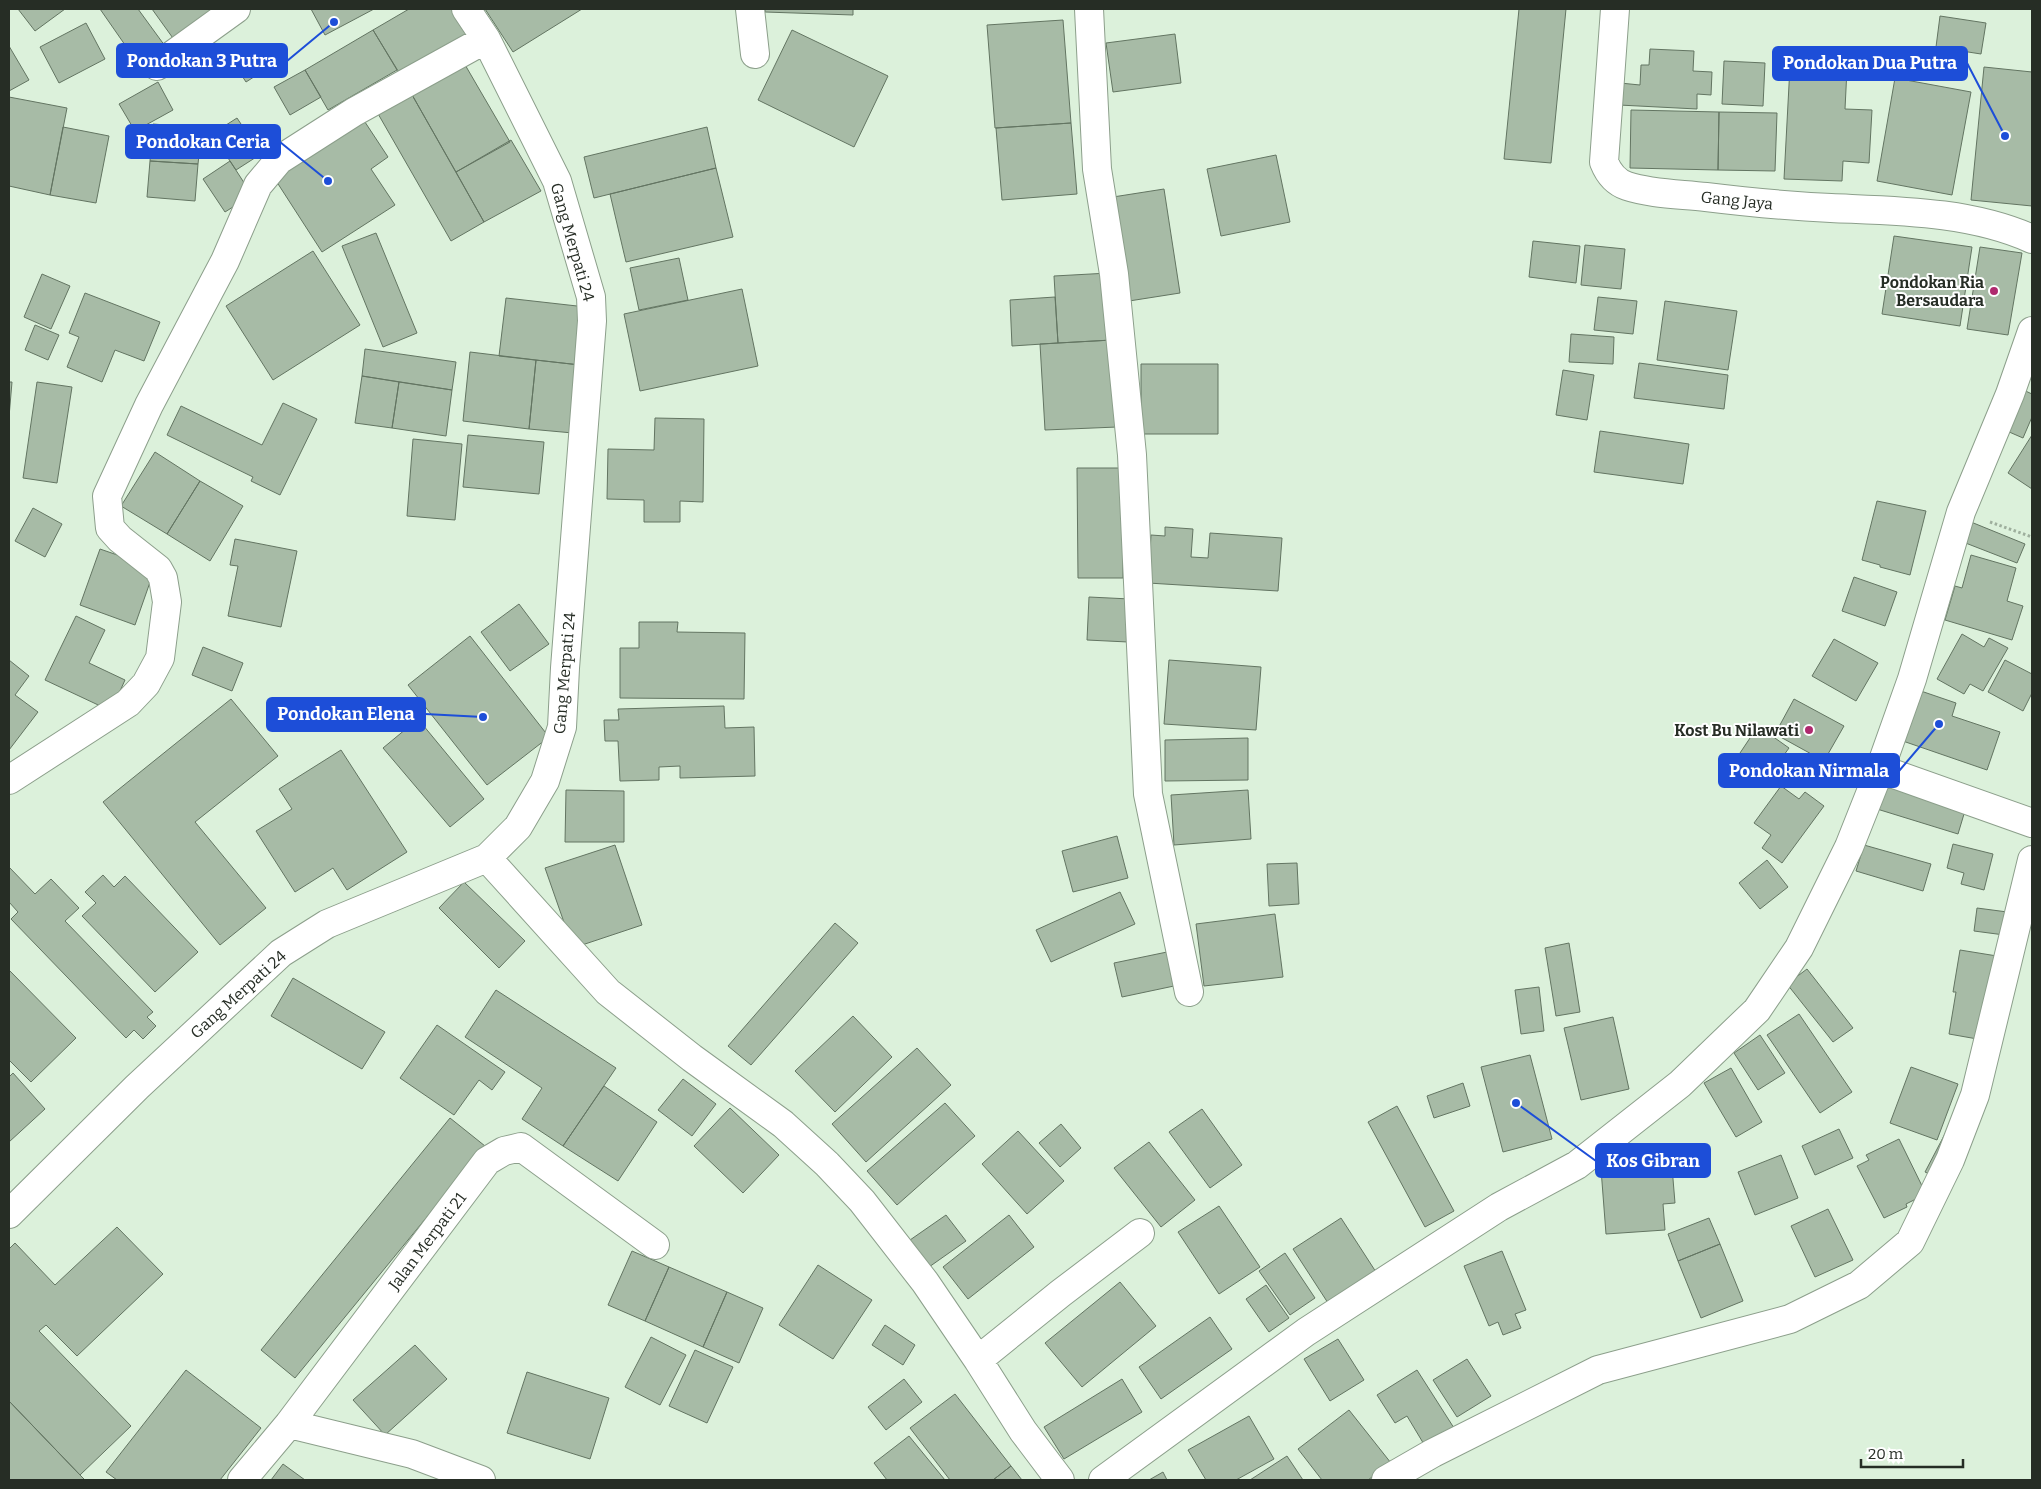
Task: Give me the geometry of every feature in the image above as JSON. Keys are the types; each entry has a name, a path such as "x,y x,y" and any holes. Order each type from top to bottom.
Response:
{"street":[{"path":"157,66 236,9"},
{"name":"Gang Merpati 24","path":"9,1214 137,1087 280,953 327,924 487,858 518,827 545,781 562,727 592,321 591,297 557,181 486,40 466,9"},
{"path":"750,9 755,54"},
{"path":"1089,9 1097,169 1114,274 1132,455 1148,794 1189,992"},
{"name":"Gang Jaya","path":"1615,9 1604,162 1609,174 1625,185 1656,192 1755,203 1906,212 1964,219 2018,233 2032,239"},
{"path":"9,780 128,703 146,684 160,658 167,602 163,578 158,569 120,539 110,528 107,496 149,405 225,261 258,185 279,160 354,112 486,40"},
{"path":"1103,1480 1306,1332 1499,1207 1577,1166 1680,1084 1757,1010 1799,948 1849,847 1880,769 1912,679 1961,512 2010,394 2032,331"},
{"path":"1880,769 2032,823"},
{"path":"487,858 608,992 692,1058 783,1124 833,1170 862,1201 926,1282 1023,1431 1060,1480"},
{"path":"1386,1480 1434,1453 1598,1370 1790,1319 1859,1285 1910,1242 1950,1160 1975,1095 2032,860"},
{"name":"Jalan Merpati 21","path":"242,1480 289,1424 487,1161 504,1151 521,1147 654,1245"},
{"path":"978,1360 1061,1293 1140,1233"},
{"path":"289,1424 412,1454 480,1480"}],"path":[{"path":"1961,512 2032,537"}],"building":[{"path":"18,9 65,9 35,31"},
{"path":"100,9 138,9 165,46 139,65"},
{"path":"152,9 220,9 175,41"},
{"path":"311,9 374,9 325,35"},
{"path":"409,9 459,9 476,37 403,79 373,30"},
{"path":"485,9 582,9 513,52"},
{"path":"765,9 853,9 853,15 765,12"},
{"path":"1519,9 1566,9 1551,163 1504,159"},
{"path":"1940,16 1986,23 1981,54 1936,47"},
{"path":"1063,20 1071,123 995,128 987,25"},
{"path":"86,23 105,59 59,83 40,47"},
{"path":"373,30 397,70 328,110 305,70"},
{"path":"792,30 888,76 854,147 758,100"},
{"path":"1175,34 1181,83 1113,92 1106,43"},
{"path":"9,46 29,80 9,91"},
{"path":"261,49 271,66 246,82 235,65"},
{"path":"1650,49 1694,51 1693,71 1712,72 1711,95 1697,94 1697,109 1619,105 1620,83 1640,85 1641,65 1649,65"},
{"path":"1724,61 1765,63 1763,106 1722,104"},
{"path":"464,63 510,142 456,172 411,93"},
{"path":"1790,66 1847,69 1845,109 1872,110 1869,163 1843,161 1842,181 1784,179"},
{"path":"1984,67 2032,72 2032,206 1971,200"},
{"path":"305,70 321,97 290,115 274,87"},
{"path":"1895,78 1971,92 1952,195 1877,181"},
{"path":"158,82 173,110 135,131 119,104"},
{"path":"411,93 484,222 451,241 377,112"},
{"path":"9,97 67,108 50,195 9,186"},
{"path":"1631,110 1719,112 1718,170 1630,168"},
{"path":"1719,112 1777,113 1775,171 1718,170"},
{"path":"361,116 388,157 371,169 395,205 322,252 271,173"},
{"path":"237,118 261,154 236,170 212,134"},
{"path":"1071,123 1077,194 1002,200 996,128"},
{"path":"153,124 202,128 198,164 150,161"},
{"path":"63,127 109,136 96,203 50,195"},
{"path":"707,127 716,168 594,198 584,157"},
{"path":"511,140 541,191 484,222 456,172"},
{"path":"1276,155 1290,222 1221,236 1207,169"},
{"path":"150,161 198,164 195,201 147,197"},
{"path":"230,161 252,195 225,212 203,179"},
{"path":"716,168 733,237 626,262 610,194"},
{"path":"1164,189 1180,293 1129,301 1113,197"},
{"path":"376,233 417,333 383,347 342,246"},
{"path":"1894,236 1972,247 1960,326 1882,314"},
{"path":"1533,241 1580,246 1576,283 1529,277"},
{"path":"1585,245 1625,249 1621,289 1581,285"},
{"name":"Pondokan Ria Bersaudara","path":"1980,247 2022,253 2008,335 1967,329"},
{"path":"313,251 360,325 273,380 226,306"},
{"path":"679,258 688,300 639,310 630,268"},
{"path":"1109,273 1112,340 1058,343 1054,276"},
{"path":"42,274 70,286 51,329 24,317"},
{"path":"742,289 758,366 640,391 624,314"},
{"path":"85,293 160,322 144,361 115,350 102,382 67,367 79,337 69,333"},
{"path":"1055,297 1058,343 1012,346 1010,300"},
{"path":"1598,297 1637,301 1633,334 1594,330"},
{"path":"506,298 586,307 580,365 499,356"},
{"path":"1665,301 1737,311 1728,370 1657,360"},
{"path":"35,325 59,335 48,360 25,350"},
{"path":"1571,334 1614,337 1613,364 1569,362"},
{"path":"1112,340 1117,427 1045,430 1040,344"},
{"path":"365,349 456,362 452,390 362,376"},
{"path":"470,352 536,360 529,429 463,421"},
{"path":"536,360 580,365 573,433 529,429"},
{"path":"1639,363 1728,375 1724,409 1634,398"},
{"path":"1141,364 1218,364 1218,434 1141,434"},
{"path":"1563,370 1594,375 1587,420 1556,415"},
{"path":"362,376 399,382 392,428 355,423"},
{"path":"9,382 12,382 9,417"},
{"path":"37,382 72,387 57,483 23,478"},
{"path":"399,382 452,390 446,436 392,428"},
{"path":"2019,388 2032,394 2032,417 2023,438 2000,428"},
{"path":"283,403 317,419 280,495 251,481 253,477 167,435 181,406 262,445"},
{"path":"655,418 704,419 703,502 680,501 680,522 644,522 644,500 607,499 608,449 654,450"},
{"path":"1600,431 1689,444 1683,484 1594,472"},
{"path":"468,435 544,442 539,494 463,487"},
{"path":"2032,435 2032,489 2008,473"},
{"path":"413,439 462,444 455,520 407,516"},
{"path":"155,452 200,481 167,534 121,506"},
{"path":"1077,468 1122,468 1123,578 1078,578"},
{"path":"200,481 243,506 210,561 167,534"},
{"path":"1877,501 1926,511 1910,575 1862,560"},
{"path":"33,508 62,524 45,557 15,541"},
{"path":"1971,522 2025,544 2017,563 1963,542"},
{"path":"1165,527 1193,529 1191,557 1208,558 1210,533 1282,538 1278,591 1148,583 1151,535 1165,536"},
{"path":"235,539 297,551 281,627 228,616 238,566 230,565"},
{"path":"100,549 155,568 135,625 80,605"},
{"path":"1971,555 2016,568 2007,601 2023,606 2012,640 1945,620 1955,586 1962,588"},
{"path":"1854,577 1897,592 1885,626 1842,611"},
{"path":"1089,597 1130,599 1128,642 1087,640"},
{"path":"519,604 549,644 510,671 481,632"},
{"path":"76,616 105,630 89,663 125,680 111,711 45,680"},
{"path":"639,622 678,622 677,632 745,633 744,699 620,698 620,648 639,648"},
{"path":"1962,634 1984,647 1989,638 2008,648 1983,691 1970,684 1964,694 1937,679"},
{"path":"470,636 549,737 487,785 408,685"},
{"path":"1834,639 1878,663 1856,701 1812,676"},
{"path":"203,647 243,663 232,691 192,675"},
{"path":"9,660 29,676 15,695 38,712 9,750"},
{"path":"1169,660 1261,667 1256,730 1164,724"},
{"path":"2005,660 2032,674 2032,693 2023,711 1988,692"},
{"path":"1915,689 1956,703 1952,716 2000,732 1987,770 1897,739"},
{"path":"231,699 278,756 195,822 266,908 220,945 103,802"},
{"name":"Kost Bu Nilawati","path":"1794,699 1844,726 1824,761 1775,734"},
{"path":"724,706 725,728 754,727 755,776 680,778 680,766 659,767 659,780 620,781 618,741 605,741 604,720 619,720 618,709"},
{"path":"418,719 484,799 450,827 383,748"},
{"path":"1758,726 1789,748 1768,777 1738,756"},
{"path":"1248,738 1248,780 1165,781 1165,740"},
{"path":"341,750 407,852 347,890 333,868 295,892 256,831 292,809 279,789"},
{"path":"1887,778 1967,804 1958,834 1877,809"},
{"path":"1781,786 1799,799 1805,792 1824,806 1782,863 1762,848 1771,835 1754,823"},
{"path":"566,790 624,791 624,842 565,842"},
{"path":"1248,790 1251,839 1174,845 1171,795"},
{"path":"1117,836 1128,878 1073,892 1062,851"},
{"path":"1953,844 1993,854 1984,890 1961,884 1964,873 1947,868"},
{"path":"615,845 642,925 573,948 545,868"},
{"path":"1864,845 1931,864 1923,891 1856,871"},
{"path":"1767,860 1788,887 1760,909 1739,883"},
{"path":"1297,863 1299,904 1269,906 1267,864"},
{"path":"9,867 35,894 51,879 79,908 65,921 153,1012 147,1017 156,1026 143,1039 134,1030 126,1038 11,919 18,912 9,902"},
{"path":"103,875 114,887 125,876 198,952 155,992 82,916 96,903 85,892"},
{"path":"464,882 525,941 499,968 439,908"},
{"path":"1120,892 1135,924 1051,962 1036,930"},
{"path":"1977,908 2015,913 2012,936 1974,931"},
{"path":"1275,914 1283,977 1204,986 1196,924"},
{"path":"835,923 858,943 751,1065 728,1046"},
{"path":"1569,943 1580,1012 1556,1016 1545,948"},
{"path":"1960,950 1997,956 1983,1040 1949,1034"},
{"path":"1167,952 1174,986 1122,997 1114,963"},
{"path":"1807,969 1853,1028 1833,1042 1787,984"},
{"path":"9,970 76,1038 31,1082 9,1060"},
{"path":"293,978 385,1032 362,1069 271,1016"},
{"path":"1539,987 1544,1031 1521,1034 1515,990"},
{"path":"496,990 616,1068 563,1146 522,1119 542,1088 465,1037"},
{"path":"1799,1014 1852,1092 1820,1113 1767,1035"},
{"path":"853,1016 892,1057 835,1112 795,1071"},
{"path":"1613,1017 1629,1089 1581,1100 1564,1028"},
{"path":"437,1025 505,1072 492,1090 479,1080 454,1115 400,1078"},
{"path":"1760,1035 1785,1073 1758,1090 1734,1053"},
{"path":"917,1048 951,1085 866,1162 832,1124"},
{"path":"1530,1055 1552,1139 1503,1152 1481,1067"},
{"path":"1911,1067 1958,1084 1937,1140 1890,1123"},
{"path":"1731,1068 1762,1122 1736,1137 1704,1083"},
{"path":"13,1073 45,1109 9,1142 9,1077"},
{"path":"683,1079 716,1104 692,1136 658,1110"},
{"path":"1463,1083 1470,1106 1434,1118 1427,1096"},
{"path":"604,1086 657,1122 618,1181 563,1146"},
{"path":"945,1103 975,1136 897,1205 867,1171"},
{"path":"1397,1106 1454,1211 1425,1227 1368,1122"},
{"path":"730,1108 779,1155 743,1193 694,1146"},
{"path":"1202,1109 1242,1165 1210,1188 1169,1132"},
{"path":"450,1118 485,1146 295,1378 261,1350"},
{"path":"1061,1124 1081,1148 1060,1167 1039,1143"},
{"path":"1839,1129 1853,1158 1815,1175 1802,1146"},
{"path":"1947,1130 1936,1177 1925,1172"},
{"path":"1018,1131 1064,1181 1027,1214 982,1164"},
{"path":"1899,1139 1926,1194 1906,1204 1907,1207 1884,1218 1857,1166 1869,1160 1866,1155"},
{"path":"1149,1142 1195,1200 1161,1227 1114,1168"},
{"path":"1638,1154 1639,1170 1672,1167 1675,1203 1663,1204 1665,1230 1606,1234 1600,1156"},
{"path":"1781,1155 1798,1198 1755,1215 1738,1172"},
{"path":"1219,1206 1260,1267 1219,1294 1178,1232"},
{"path":"1828,1209 1853,1260 1815,1277 1791,1226"},
{"path":"946,1215 966,1241 929,1267 910,1240"},
{"path":"1009,1215 1034,1247 968,1299 943,1267"},
{"path":"1341,1218 1376,1272 1328,1303 1293,1249"},
{"path":"1709,1218 1720,1244 1678,1261 1668,1234"},
{"path":"117,1227 163,1274 77,1356 46,1325 39,1331 131,1426 80,1475 9,1401 9,1249 15,1243 55,1285"},
{"path":"1720,1244 1743,1301 1701,1318 1678,1261"},
{"path":"632,1251 669,1267 645,1321 608,1305"},
{"path":"1502,1251 1526,1310 1515,1314 1521,1328 1503,1335 1498,1322 1489,1326 1464,1266"},
{"path":"1285,1253 1315,1298 1290,1315 1259,1271"},
{"path":"818,1265 872,1300 833,1359 779,1325"},
{"path":"669,1267 727,1292 703,1347 645,1321"},
{"path":"1120,1282 1156,1326 1082,1387 1045,1343"},
{"path":"1266,1285 1289,1318 1269,1332 1246,1299"},
{"path":"727,1292 763,1308 739,1363 703,1347"},
{"path":"1210,1317 1232,1349 1161,1399 1139,1367"},
{"path":"885,1325 915,1345 903,1365 872,1345"},
{"path":"651,1337 686,1355 660,1405 625,1387"},
{"path":"1338,1339 1364,1380 1330,1401 1304,1359"},
{"path":"415,1345 447,1379 385,1435 353,1400"},
{"path":"695,1350 733,1367 707,1423 669,1406"},
{"path":"1467,1359 1491,1396 1457,1417 1433,1380"},
{"path":"186,1370 261,1428 220,1480 117,1480 106,1472"},
{"path":"1417,1370 1454,1428 1425,1446 1407,1416 1395,1423 1377,1395"},
{"path":"527,1372 609,1398 590,1459 507,1433"},
{"path":"904,1379 922,1402 886,1430 868,1407"},
{"path":"1122,1379 1142,1412 1064,1459 1044,1427"},
{"path":"955,1394 1011,1466 993,1480 950,1480 910,1428"},
{"path":"9,1401 80,1475 85,1480 9,1480"},
{"path":"1349,1410 1391,1463 1368,1480 1322,1480 1298,1449"},
{"path":"1249,1416 1274,1459 1236,1480 1206,1480 1188,1450"},
{"path":"909,1436 945,1480 887,1480 874,1463"},
{"path":"1287,1456 1303,1480 1250,1480"},
{"path":"283,1464 305,1480 271,1480"},
{"path":"1011,1466 1022,1480 993,1480"},
{"path":"1163,1472 1167,1480 1149,1480"}],"place":[{"name":"Pondokan 3 Putra","path":"334,22"},
{"name":"Pondokan Dua Putra","path":"2005,136"},
{"name":"Pondokan Ceria","path":"328,181"},
{"name":"Pondokan Ria Bersaudara","path":"1994,291"},
{"name":"Pondokan Elena","path":"483,717"},
{"name":"Pondokan Nirmala","path":"1939,724"},
{"name":"Kost Bu Nilawati","path":"1809,730"},
{"name":"Kos Gibran","path":"1516,1103"}]}
